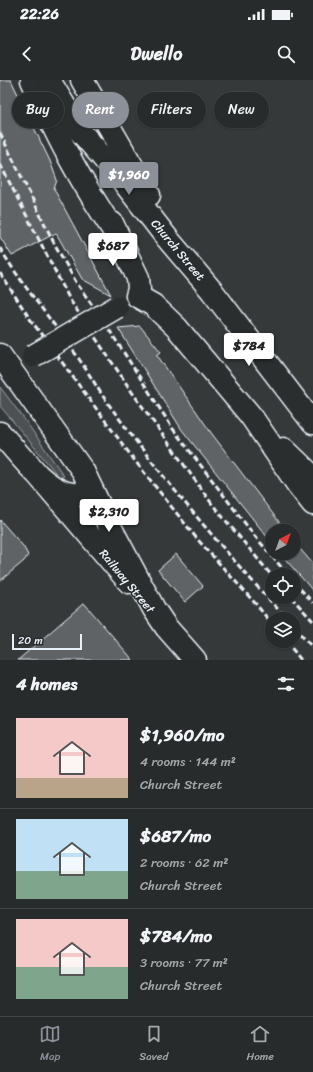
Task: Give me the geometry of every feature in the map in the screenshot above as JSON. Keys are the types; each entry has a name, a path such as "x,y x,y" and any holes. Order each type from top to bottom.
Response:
{"street":[{"path":"32,80 51,123 68,155 90,194 118,237"},
{"name":"Church Street","path":"49,80 75,124 212,291 313,423"},
{"path":"5,362 33,356 137,296 139,289 138,278 118,237 92,170 88,154 90,125 88,118 66,80"},
{"path":"82,80 146,191 166,218 212,291"},
{"path":"137,296 158,310 178,328 251,416 298,485 313,504"},
{"name":"Railway Street","path":"5,362 83,471 148,600 166,627"},
{"path":"251,416 313,477"},
{"name":"Railway Street","path":"0,433 40,476 54,487 67,493 96,496"},
{"name":"Railway Street","path":"26,461 195,660"}],"shaded area":[{"path":"0,387 64,476 60,478 0,406"}],"building":[{"path":"0,80 11,80 17,92 12,92 12,128 34,128 50,161 57,180 54,189 111,295 82,279 56,233 12,256 0,237"},
{"path":"140,326 161,352 157,355 212,434 281,524 265,524 265,534 182,430 118,328"},
{"path":"0,520 23,546 28,555 24,561 0,581"},
{"path":"301,550 313,564 313,591 301,577 301,568 293,568 286,560 301,560"},
{"path":"176,554 203,586 185,602 158,570"},
{"path":"84,603 133,660 18,660"}],"railway":[{"path":"0,133 54,243 76,282 108,328 173,429 254,535 282,568"},
{"path":"0,164 70,300 132,392 212,504 265,568"},
{"path":"0,248 18,276 79,359 107,402 149,458 216,540 281,612"},
{"path":"0,273 30,319 135,461 198,540 265,615"},
{"path":"301,590 313,603"},
{"path":"297,604 313,621"},
{"path":"301,635 313,648"},
{"path":"292,648 301,660"}]}
